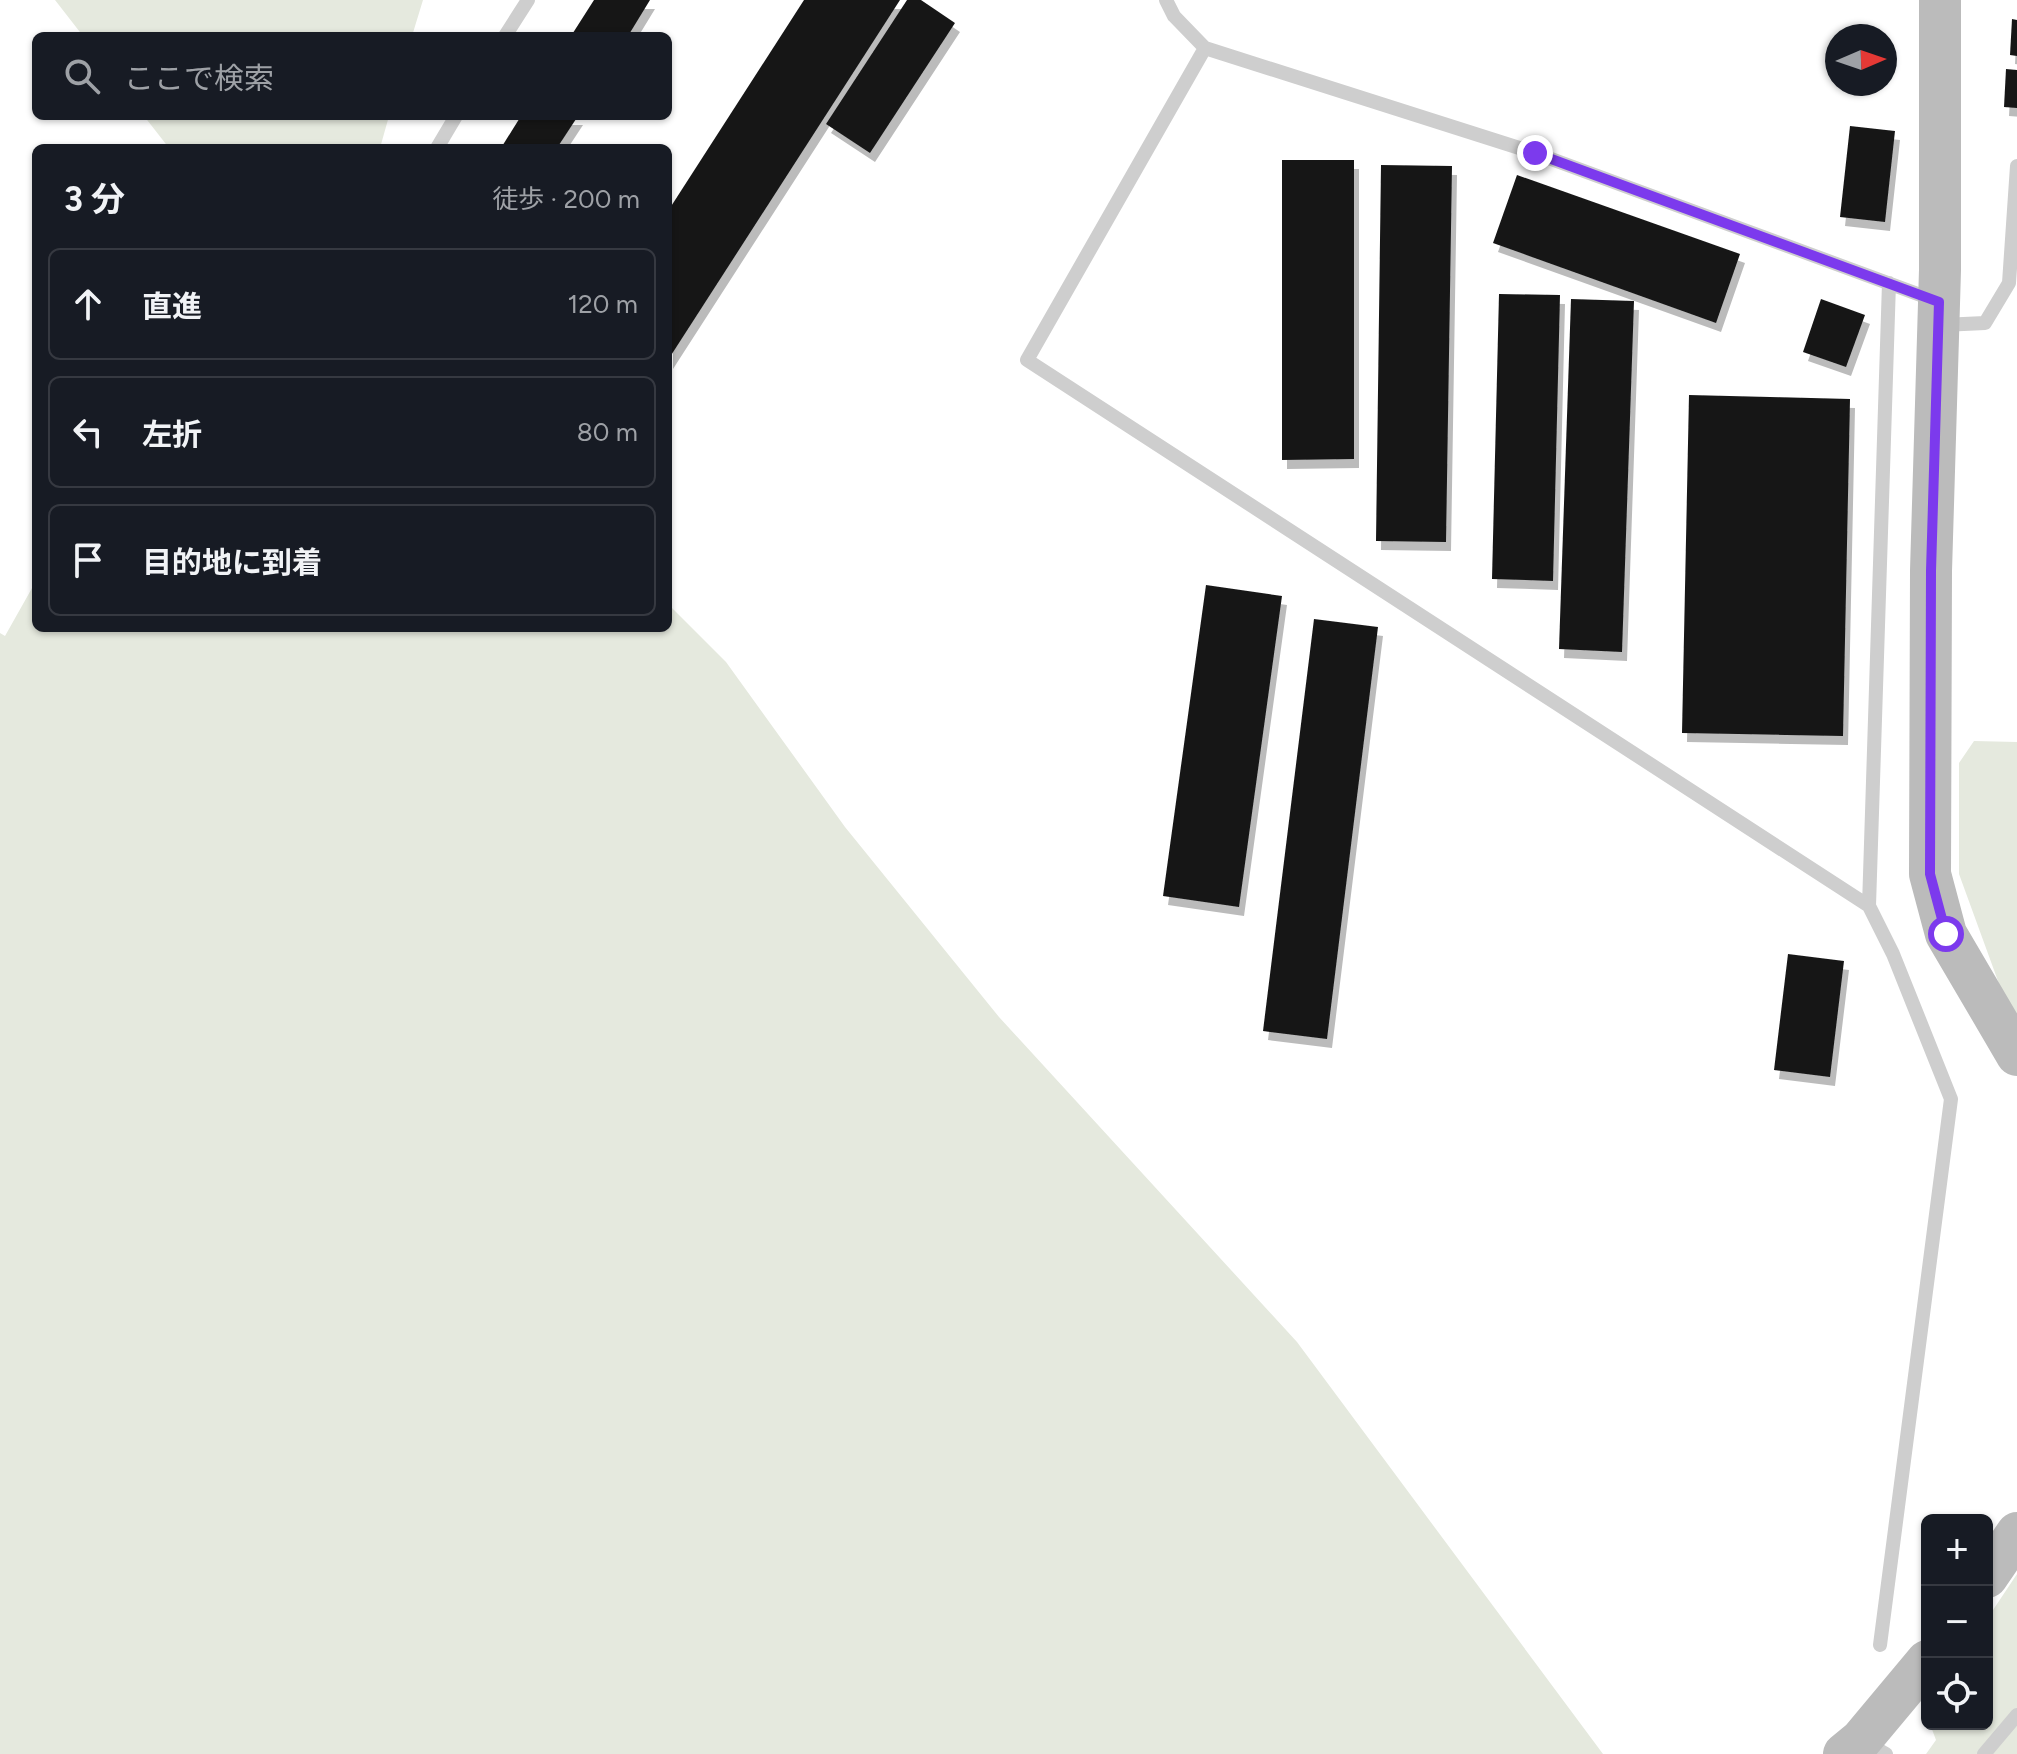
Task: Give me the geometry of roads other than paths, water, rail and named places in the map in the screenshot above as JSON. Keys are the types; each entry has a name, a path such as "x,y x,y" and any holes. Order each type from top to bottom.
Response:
{"street":[{"path":"1940,0 1938,313 1931,571 1930,874 1946,934 2017,1055"},
{"path":"1993,1568 2017,1533"},
{"path":"1864,1749 1921,1669"}],"lane":[{"path":"508,32 528,0"},
{"path":"1166,0 1174,16 1205,48 1535,153 1889,283 1938,313 1985,323 2009,283 2017,166"},
{"path":"1205,48 1027,360 1869,906"},
{"path":"439,144 454,120"},
{"path":"1880,1645 1951,1099 1893,954 1869,906 1889,283"},
{"path":"1984,1754 2017,1715"}]}
